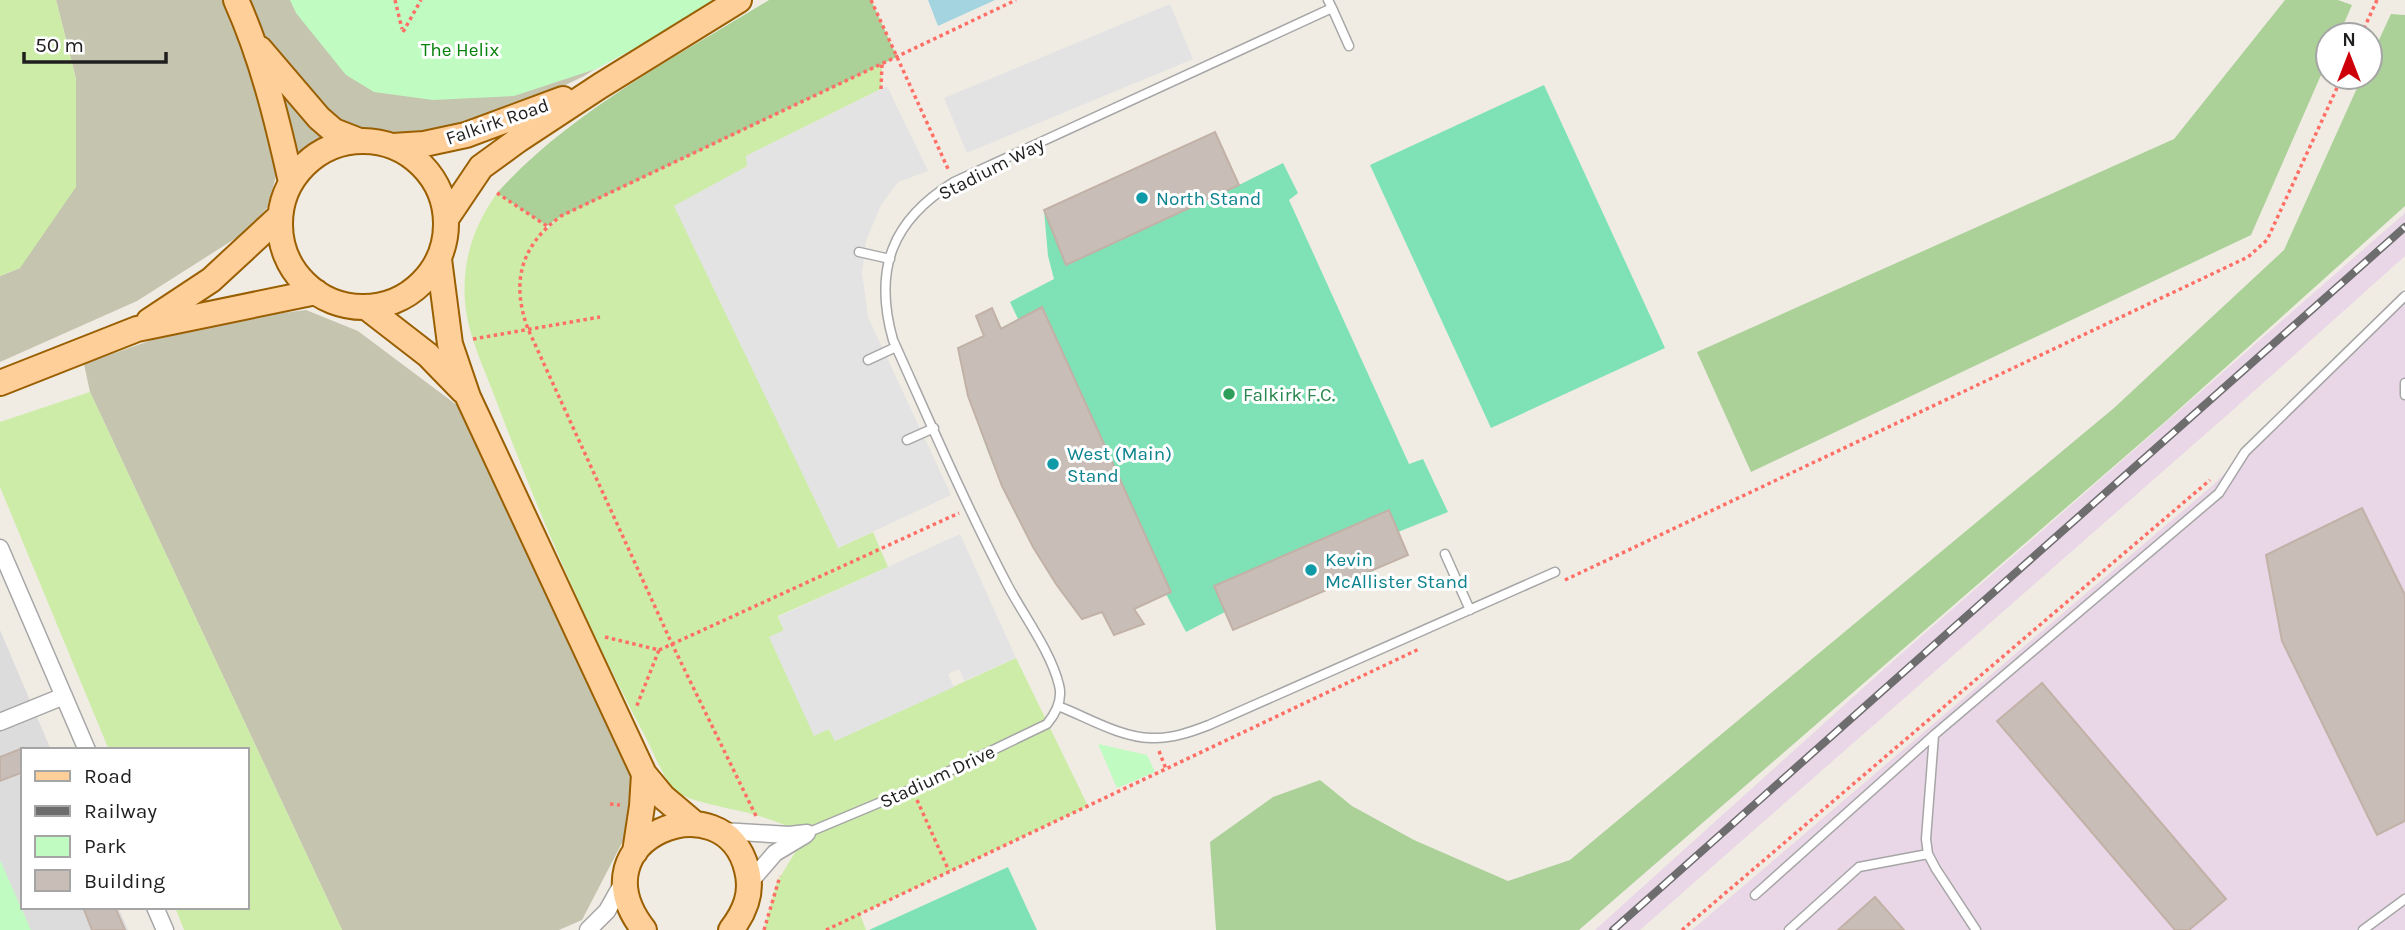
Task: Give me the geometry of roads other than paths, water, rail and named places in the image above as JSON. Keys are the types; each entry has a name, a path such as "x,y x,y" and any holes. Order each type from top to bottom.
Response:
{"main road":[{"path":"236,0 255,43 291,182"},
{"name":"Falkirk Road","path":"446,219 481,167 600,86 739,0"},
{"path":"255,43 319,118 334,131 357,140 393,146 414,157 430,174 442,195 446,219 445,239 439,259 426,278 409,293 388,303 366,307 339,304 316,292 295,272 282,246 279,217 291,182 308,161 331,147 357,140"},
{"name":"Falkirk Road","path":"393,146 424,144 466,135 600,86"},
{"path":"137,329 211,280 279,217"},
{"path":"439,259 450,344 468,397 644,774 663,797 729,840 740,852 747,867 748,900 738,925"},
{"path":"0,383 137,329 316,292"},
{"path":"366,307 428,355 468,397"},
{"path":"644,774 635,852 625,877 626,897 633,916 644,930"},
{"path":"635,852 646,839 661,829 678,824 706,827"}],"street":[{"path":"0,548 86,748"},
{"path":"0,722 64,696"},
{"name":"Stadium Drive","path":"706,827 764,833 807,833"},
{"name":"Stadium Drive","path":"749,883 775,853 807,833"},
{"path":"588,930 607,911 625,877"},
{"path":"156,909 165,930"}],"lane":[{"name":"Stadium Way","path":"1058,706 1059,684 1034,629 1009,587 896,347 888,323 886,279 895,243 906,222 954,182 1330,4 1349,46"},
{"path":"859,252 890,259"},
{"path":"1755,895 1934,735 2219,493 2245,452 2405,296"},
{"path":"868,360 896,347"},
{"path":"2405,383 2405,395"},
{"path":"906,440 934,428"},
{"path":"1445,554 1470,610"},
{"path":"1058,706 1131,735 1152,738 1182,735 1209,726 1555,572"},
{"name":"Stadium Drive","path":"807,833 912,789 1047,724 1058,706"},
{"path":"1934,735 1926,839 1928,854 1976,930"},
{"path":"1789,930 1858,867 1928,854"},
{"path":"2363,930 2405,899"}],"water":[{"path":"928,0 995,0 938,26"}],"railway":[{"path":"1613,930 2405,227"}],"place":[{"name":"North Stand","path":"1142,198"},
{"name":"Falkirk F.C.","path":"1229,394"},
{"name":"West (Main) Stand","path":"1053,464"},
{"name":"Kevin McAllister Stand","path":"1311,570"}],"park label":[{"name":"The Helix","path":"460,49"}]}
